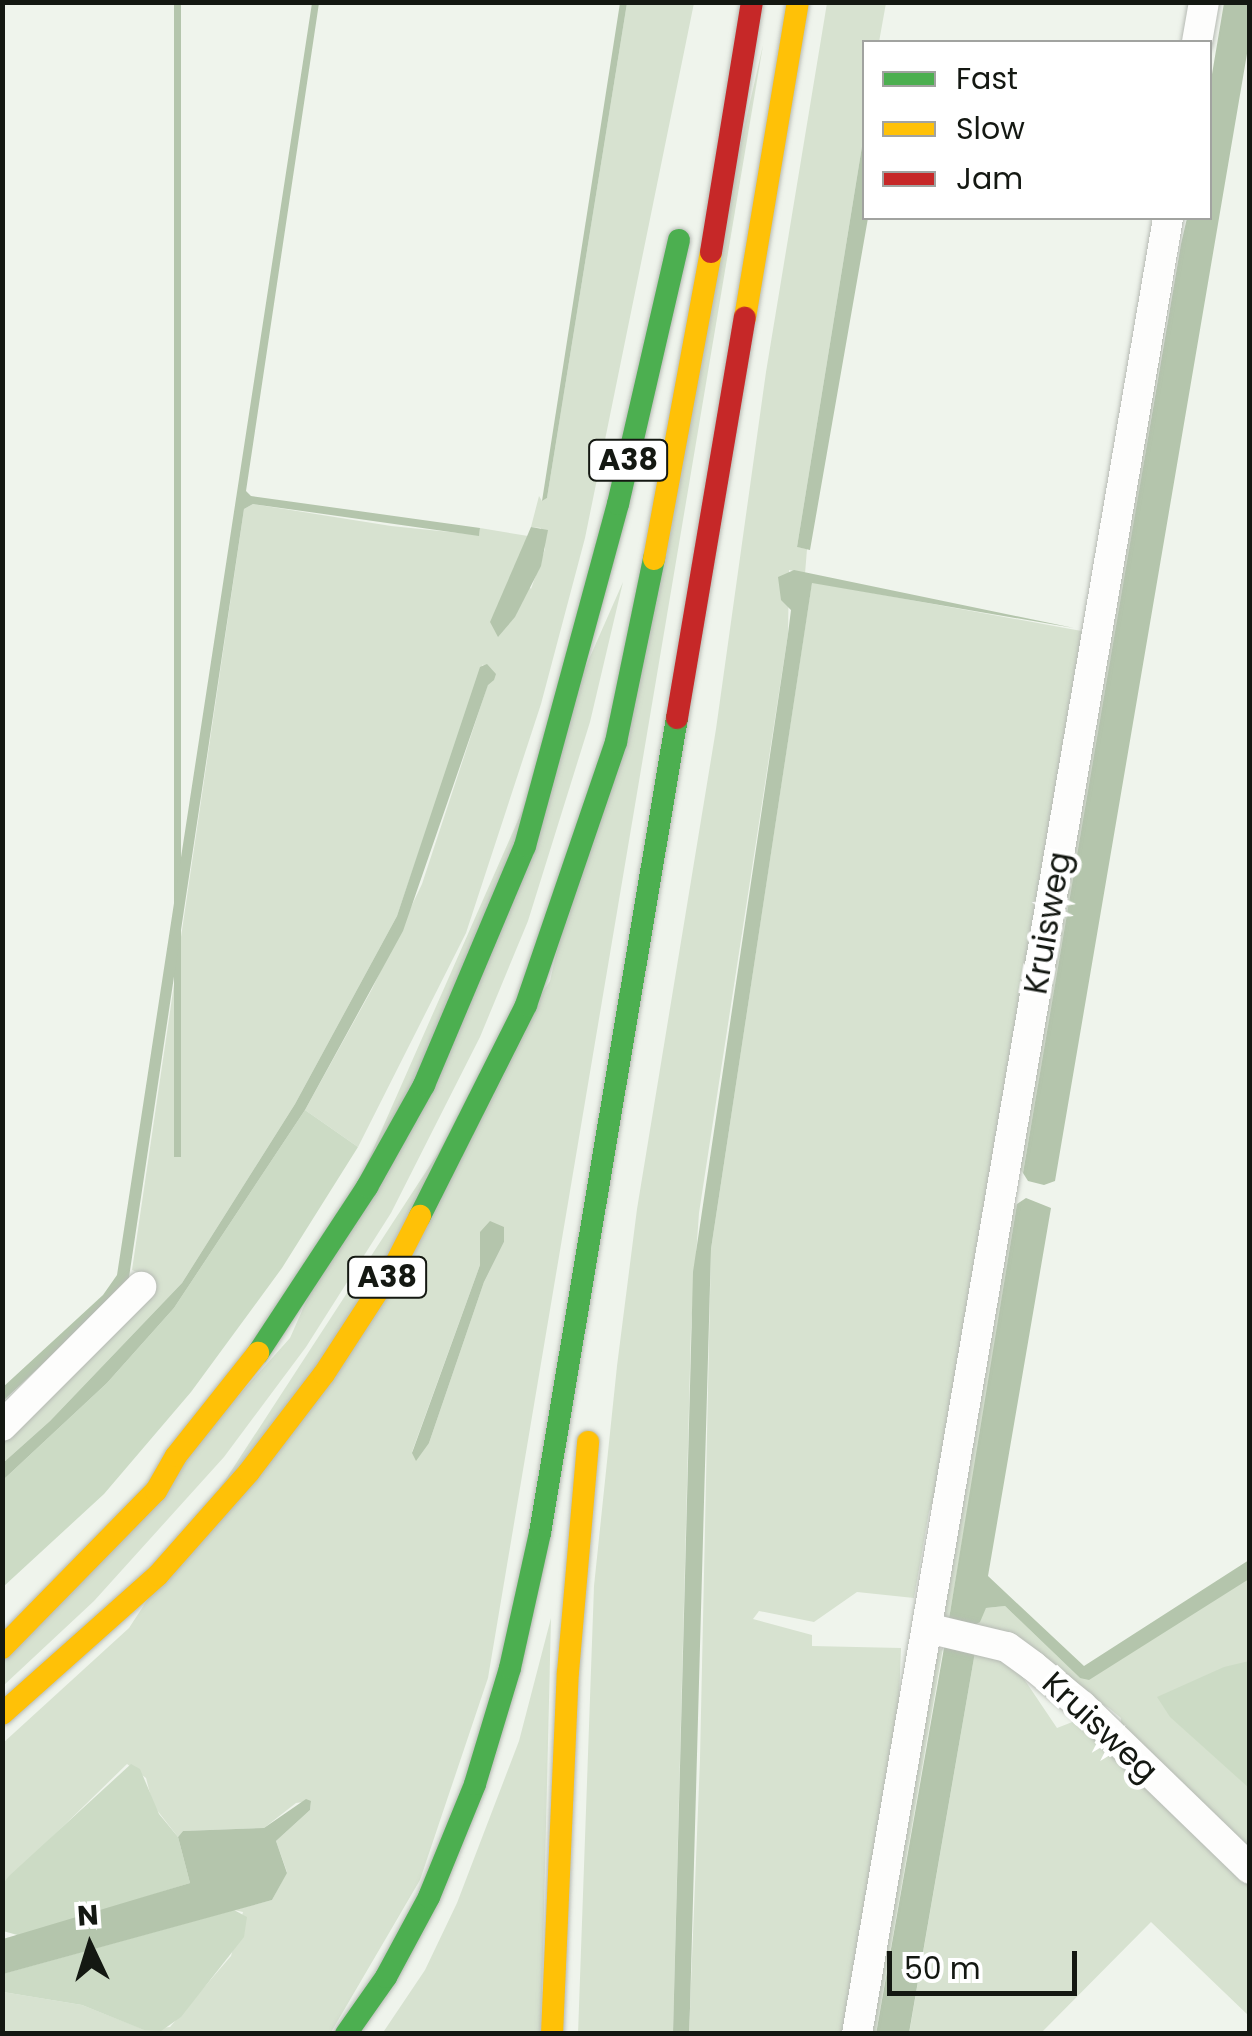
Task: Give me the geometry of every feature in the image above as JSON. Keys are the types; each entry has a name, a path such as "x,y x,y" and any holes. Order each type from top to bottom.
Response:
{"highway":[{"name":"A38","path":"715,78 728,19 750,2"},
{"name":"A38","path":"2,1714 158,1575 249,1472 324,1374 396,1263 526,1005 616,742 688,389 750,2"},
{"name":"A38","path":"346,2034 386,1978 429,1898 475,1784 510,1668 540,1533 798,2"},
{"name":"A38","path":"2,1618 176,1456 278,1330 368,1187 424,1085 498,919 525,846 618,504 684,214"},
{"name":"A38","path":"590,1234 591,1371"},
{"path":"552,2034 568,1672 592,1410"},
{"name":"A38","path":"2,1648 156,1490 176,1456"}],"street":[{"path":"1197,40 1204,2"},
{"name":"Kruisweg","path":"858,2034 949,1632 1168,220"},
{"path":"2,1426 141,1287"},
{"name":"Kruisweg","path":"949,1632 1007,1647 1082,1706 1250,1869"}],"shaded area":[{"path":"174,3 181,3 181,1157 174,1157"},
{"path":"312,3 319,3 246,491 251,496 480,528 479,536 253,504 244,509 128,1284 3,1401 2,1388 103,1295 117,1275"},
{"path":"620,3 627,3 547,498 542,501"},
{"path":"627,3 694,3 585,538 541,704 466,933 358,1147 305,1110 372,989 422,884 488,684 483,664 397,916 295,1104 182,1283 50,1421 3,1463 3,1432 122,1323 154,1279 132,1270 244,509 253,504 391,526 479,535 480,528 528,536 514,569 531,589 545,549 541,528 531,527 539,496 542,501 547,498"},
{"path":"827,3 886,3 879,40 862,40 862,146 797,547 807,549 805,574 789,570 788,634 699,1213 691,1328 673,2033 578,2034 594,1586 617,1366 637,1209 716,729 766,372"},
{"path":"1224,3 1249,3 1249,42 1055,1181 1044,1185 1028,1181 1023,1173 1181,244 1187,220 1212,220 1212,74"},
{"path":"763,45 488,1678 420,1880 330,2034 3,2033 3,1992 82,2005 145,2030 170,2027 231,1956 243,1912 234,1910 272,1900 287,1872 276,1841 310,1810 311,1801 296,1803 264,1828 183,1831 178,1837 153,1805 146,1778 127,1764 3,1885 3,1743 129,1628 550,981","holes":["480,1232 504,1242 484,1282 429,1443 412,1452 480,1265"]},
{"path":"862,146 862,220 868,220 810,550 797,547"},
{"path":"1179,242 1116,638 1023,1173 1016,1165"},
{"path":"531,527 548,530 541,566 515,617 498,637 490,622"},
{"path":"794,570 1074,628 812,583 711,1249 689,2033 673,2033 693,1272 791,610 781,600 778,577"},
{"path":"623,582 590,722 528,921 480,1037 391,1213 306,1347 224,1457 94,1601 3,1686 2,1660 290,1338"},
{"path":"812,582 1087,632 943,1472 929,1512 914,1598 857,1592 814,1622 759,1611 753,1619 812,1635 812,1646 901,1648 899,1700 903,1702 847,2033 689,2034 700,1759 711,1249"},
{"path":"487,664 496,674 488,685 403,931 305,1110 174,1308 107,1383 3,1480 3,1463 50,1421 182,1283 295,1104 397,916 480,667"},
{"path":"305,1110 358,1147 282,1268 191,1392 104,1494 3,1587 3,1480 107,1383 174,1308"},
{"path":"1026,1198 1051,1208 988,1576 1084,1666 1249,1560 1249,1579 1089,1680 1080,1678 1005,1606 986,1608 980,1622 969,1628 975,1652 909,2033 876,2034 944,1648 951,1642 949,1619 1017,1204"},
{"path":"1017,1204 949,1619 942,1614 1007,1211"},
{"path":"490,1221 504,1227 504,1242 484,1282 429,1443 416,1461 412,1453 480,1265 480,1232"},
{"path":"1249,1571 1249,1857 1120,1729 1121,1718 1109,1708 968,1628 986,1608 1005,1606 1080,1678"},
{"path":"551,1618 541,2033 382,2034 425,1970 457,1903 519,1741"},
{"path":"951,1642 943,1648 876,2033 867,2034 931,1656"},
{"path":"981,1646 1022,1676 1057,1728 1080,1719 1249,1885 1249,2016 1151,1922 1041,2033 909,2034 975,1652"},
{"path":"1250,1661 1249,1788 1170,1717 1157,1697 1224,1667"},
{"path":"131,1764 140,1769 159,1814 178,1837 190,1883 21,1936 3,1931 2,1885"},
{"path":"306,1799 311,1801 310,1810 276,1841 287,1873 272,1900 3,1974 3,1939 190,1883 178,1837 183,1831 264,1828"},
{"path":"234,1910 247,1917 244,1937 181,2017 161,2031 144,2030 82,2005 3,1992 2,1974"}],"traffic: fast":[{"path":"258,1353 367,1187 424,1085 525,846 618,504 679,240"},
{"path":"420,1216 526,1005 616,742 654,559"},
{"path":"346,2034 386,1977 429,1897 475,1784 510,1668 540,1533 677,718"}],"traffic: slow":[{"path":"745,318 798,2"},
{"path":"654,559 711,252"},
{"path":"2,1714 158,1575 249,1472 324,1374 396,1263 420,1216"},
{"path":"2,1648 156,1491 176,1456 258,1353"},
{"path":"552,2034 568,1672 588,1442"}],"traffic: jam":[{"path":"711,252 752,2"},
{"path":"677,718 745,318"}]}
